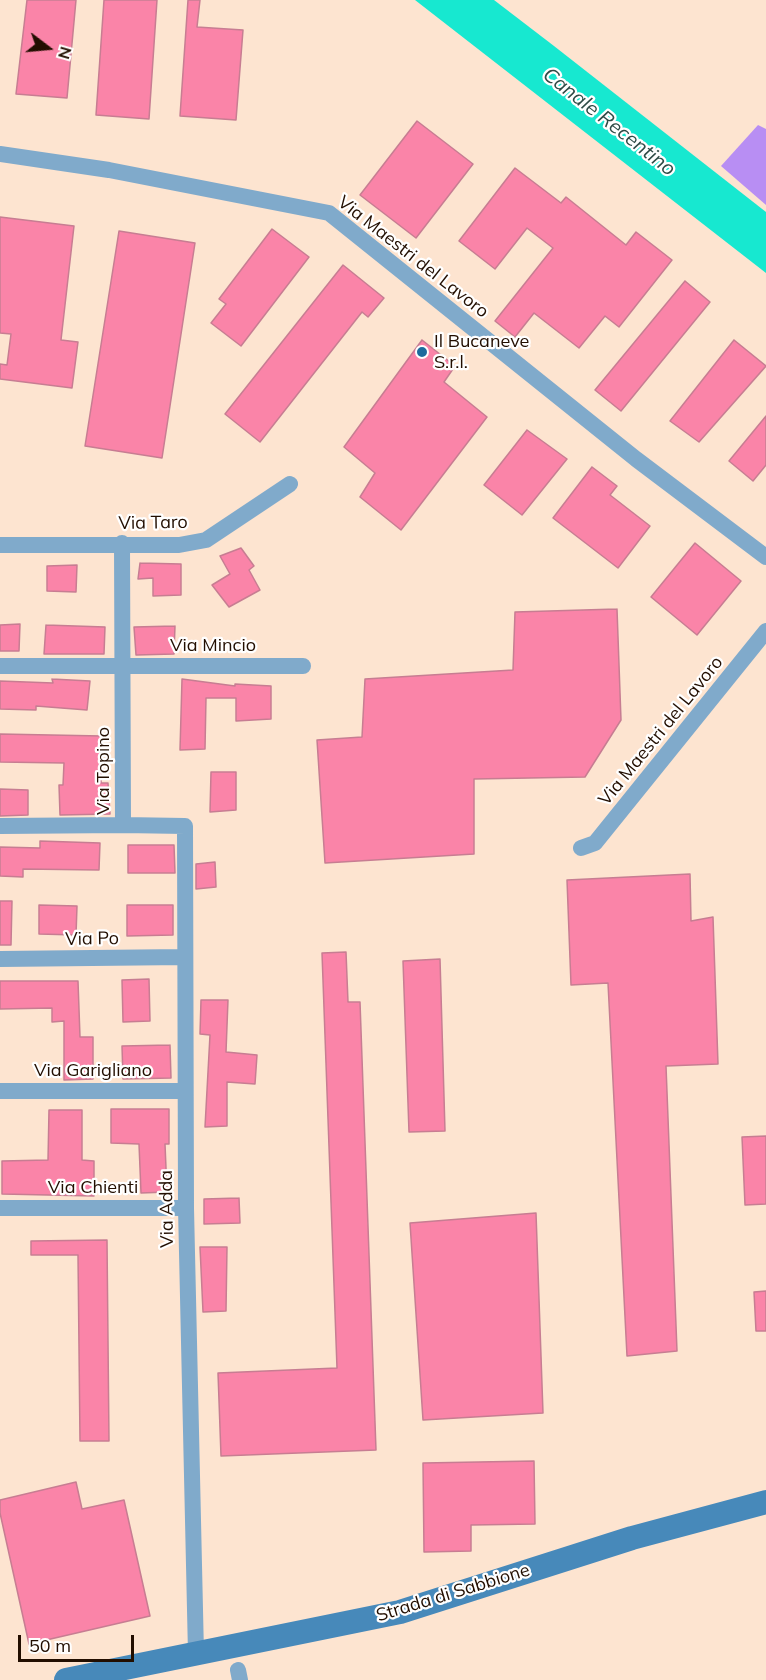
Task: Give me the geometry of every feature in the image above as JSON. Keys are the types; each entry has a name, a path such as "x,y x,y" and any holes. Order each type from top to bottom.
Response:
{"main road":[{"name":"Strada di Sabbione","path":"66,1680 400,1612 632,1538 766,1502"}],"street":[{"name":"Via Maestri del Lavoro","path":"0,154 109,170 329,213 636,459 766,557"},
{"name":"Via Taro","path":"0,545 179,544 206,540 290,484"},
{"path":"122,543 124,666"},
{"name":"Via Maestri del Lavoro","path":"581,848 595,843 766,631"},
{"name":"Via Mincio","path":"0,666 303,666"},
{"name":"Via Topino","path":"0,826 123,825 124,666"},
{"name":"Via Adda","path":"123,825 185,826 186,1208 196,1654"},
{"name":"Via Po","path":"0,959 184,957"},
{"name":"Via Garigliano","path":"0,1090 185,1091"},
{"name":"Via Chienti","path":"0,1208 186,1208"}],"shaded area":[{"path":"758,125 766,129 766,205 721,166"}],"water":[{"name":"Canale Recentino","path":"415,0 494,0 554,46 766,212 766,273"}],"building":[{"path":"27,0 76,0 67,98 16,94"},
{"path":"104,0 157,0 149,119 96,115"},
{"path":"188,0 200,0 197,27 243,30 236,120 180,116"},
{"path":"417,121 473,164 416,238 360,195"},
{"path":"515,168 561,203 566,197 626,245 636,232 672,260 619,327 605,316 579,348 534,313 515,337 495,321 553,248 527,228 495,269 459,241"},
{"path":"0,217 74,226 61,340 78,342 72,388 0,379 0,364 7,365 11,334 0,333"},
{"path":"272,229 309,257 241,346 211,323 226,304 219,299"},
{"path":"119,231 195,243 162,458 85,446"},
{"path":"343,265 384,298 368,317 362,312 260,442 225,414"},
{"path":"685,281 710,302 621,411 595,390"},
{"path":"422,340 455,366 444,382 487,417 401,530 360,497 375,473 344,447"},
{"path":"734,340 766,366 699,442 670,421"},
{"path":"766,416 766,465 753,481 729,461"},
{"path":"527,430 567,459 522,515 484,485"},
{"path":"592,467 617,486 610,495 650,526 618,568 553,518"},
{"path":"695,543 741,581 697,635 651,597"},
{"path":"241,548 254,566 249,570 260,590 229,607 212,585 230,574 220,556"},
{"path":"140,563 181,564 181,595 153,596 153,578 138,579"},
{"path":"77,565 76,592 47,591 47,566"},
{"path":"617,609 621,720 585,777 474,779 474,854 325,863 317,740 362,737 365,679 513,670 515,612"},
{"path":"20,624 19,651 0,651 0,625"},
{"path":"46,625 105,627 104,654 44,654"},
{"path":"175,626 174,654 136,655 134,627"},
{"path":"52,679 90,681 87,710 36,706 36,710 0,709 0,681 53,683"},
{"path":"182,679 235,686 235,684 271,686 271,719 236,721 236,698 206,698 205,749 180,750"},
{"path":"0,734 102,736 101,783 108,783 110,814 60,815 59,785 63,785 64,763 0,762"},
{"path":"211,772 236,772 236,810 210,812"},
{"path":"0,789 28,790 28,815 0,816"},
{"path":"40,841 100,843 99,870 23,869 23,877 0,876 0,847 40,848"},
{"path":"128,845 174,845 175,873 128,873"},
{"path":"215,862 216,887 196,889 196,864"},
{"path":"690,874 691,921 713,917 718,1064 666,1066 677,1351 627,1356 608,983 571,985 567,880"},
{"path":"0,901 12,901 11,945 0,945"},
{"path":"39,905 77,906 76,935 39,934"},
{"path":"127,905 173,905 173,935 127,936"},
{"path":"346,952 348,1002 360,1002 376,1450 221,1456 218,1373 337,1368 322,953"},
{"path":"440,959 445,1131 409,1132 403,961"},
{"path":"149,979 150,1021 123,1022 122,980"},
{"path":"0,981 78,981 80,1037 93,1037 93,1079 64,1080 64,1021 52,1022 52,1008 0,1009"},
{"path":"201,1000 228,1000 226,1052 257,1055 255,1084 227,1082 227,1126 205,1127 210,1035 200,1034"},
{"path":"170,1045 171,1078 123,1079 122,1046"},
{"path":"111,1109 169,1109 169,1144 165,1144 167,1192 141,1193 139,1144 111,1143"},
{"path":"49,1110 82,1110 82,1160 94,1161 94,1196 2,1194 2,1161 48,1160"},
{"path":"766,1136 766,1204 745,1205 742,1137"},
{"path":"239,1198 240,1223 204,1224 204,1199"},
{"path":"536,1213 543,1413 423,1420 410,1223"},
{"path":"107,1240 109,1441 80,1441 78,1255 31,1255 31,1241"},
{"path":"200,1247 227,1247 226,1311 203,1312"},
{"path":"766,1291 766,1331 756,1331 754,1292"},
{"path":"534,1461 535,1524 471,1525 471,1551 424,1552 423,1463"},
{"path":"76,1482 82,1509 124,1500 150,1616 29,1644 0,1513 0,1500"}],"place":[{"name":"Il Bucaneve S.r.l.","path":"422,352"}]}
